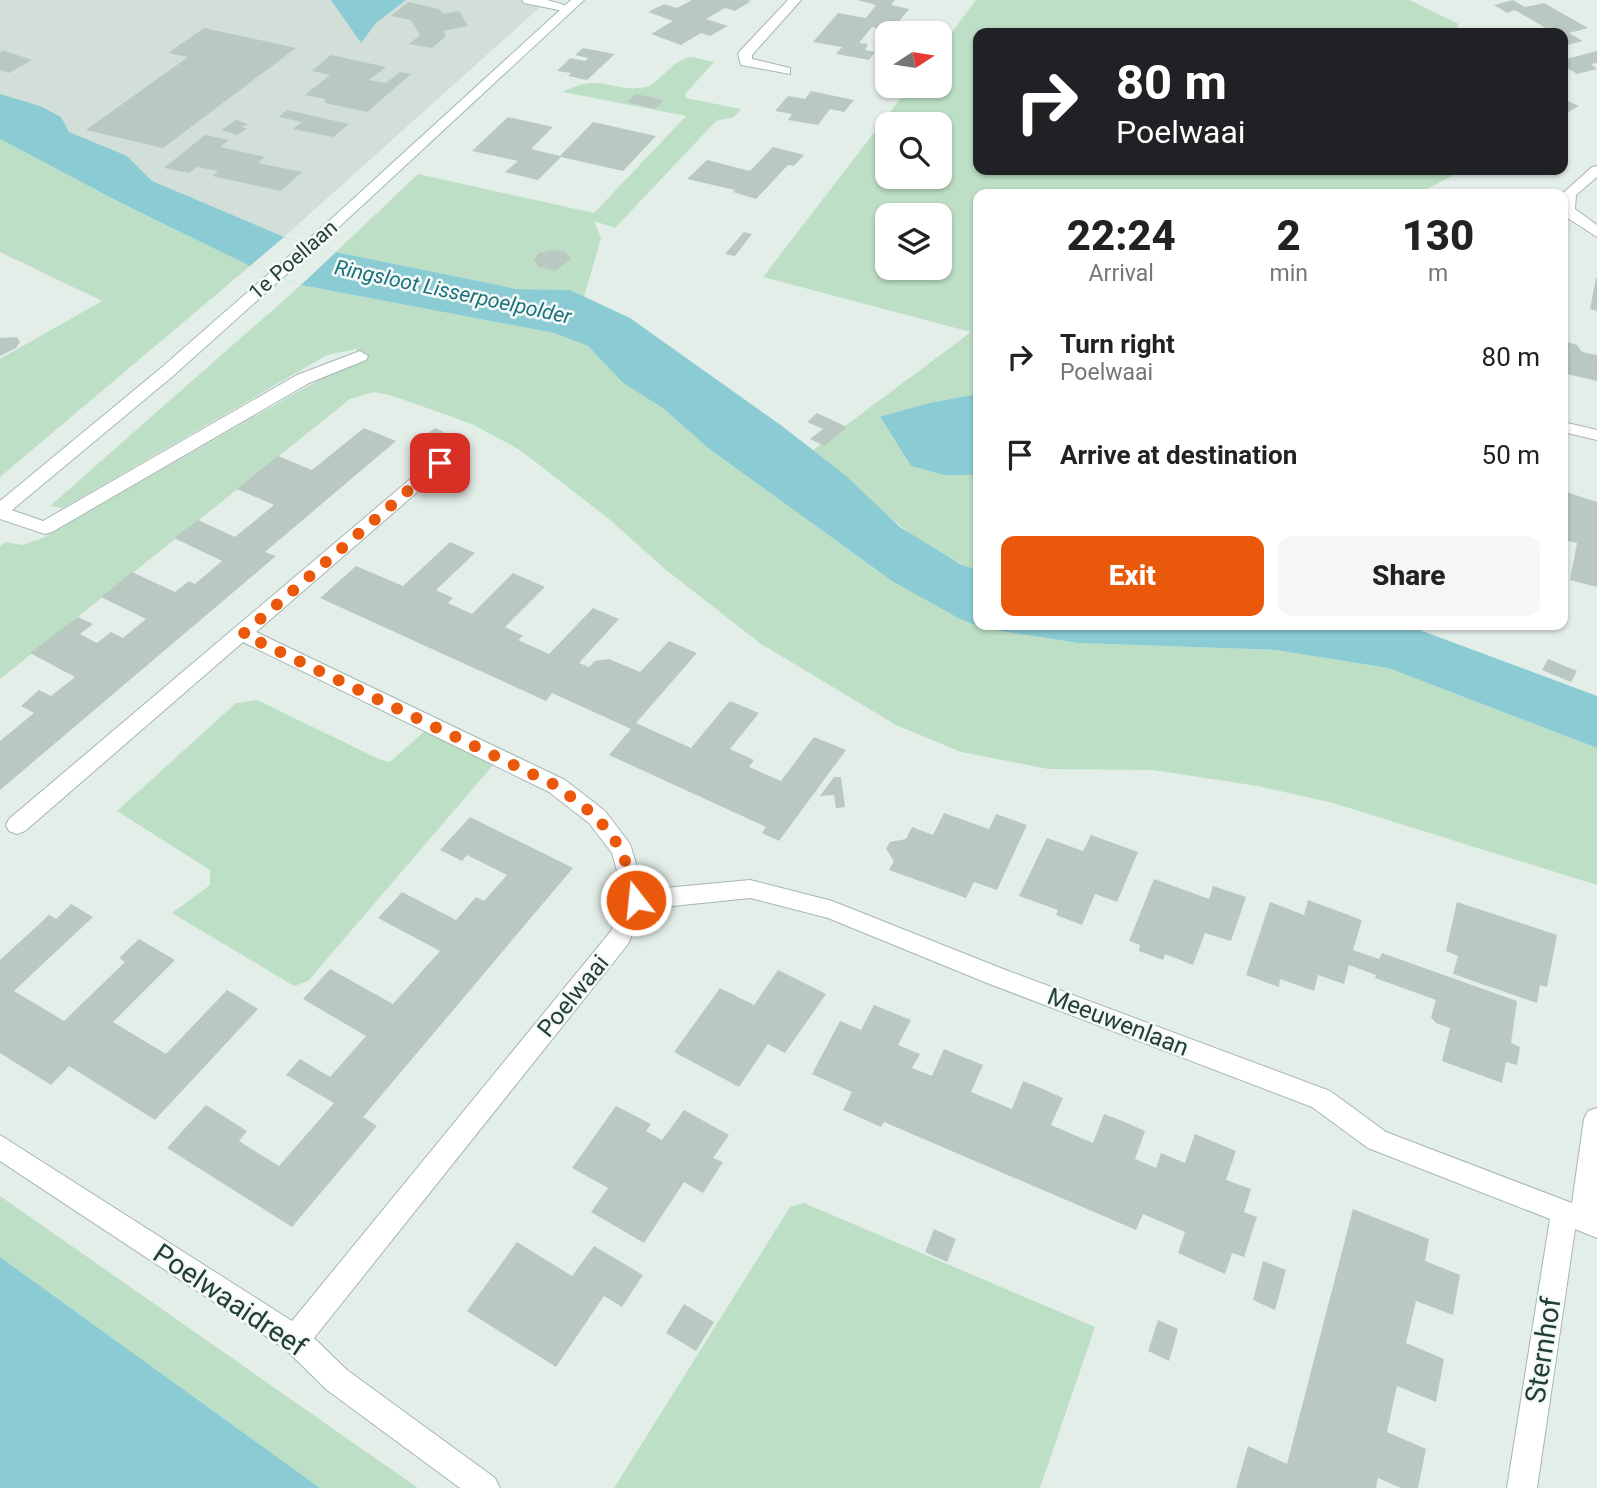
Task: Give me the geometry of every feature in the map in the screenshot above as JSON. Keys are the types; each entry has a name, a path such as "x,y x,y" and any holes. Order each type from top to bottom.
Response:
{"street":[{"path":"528,0 574,4"},
{"path":"785,71 746,62 745,54 795,0"},
{"name":"1e Poellaan","path":"0,512 167,372 574,4"},
{"path":"1568,202 1569,194 1597,170"},
{"path":"1568,212 1597,232"},
{"path":"0,512 45,528 303,379 360,356"},
{"path":"1568,428 1597,435"},
{"path":"17,825 440,463"},
{"path":"243,634 557,786 597,817 622,850 636,900"},
{"name":"Meeuwenlaan","path":"636,900 750,889 832,910 995,976 1321,1099 1377,1140 1581,1219"},
{"name":"Poelwaai","path":"295,1339 620,937 636,900"},
{"path":"1581,1219 1597,1119"},
{"name":"Poelwaaidreef","path":"0,1147 295,1339 337,1380 485,1488"},
{"name":"Sternhof","path":"1522,1488 1581,1219"}],"shaded area":[{"path":"0,0 548,0 284,237 265,246 0,98"}],"green space":[{"path":"976,0 1409,0 1459,24 1457,28 973,28 973,175 1454,175 1427,189 973,189 973,395 929,403 880,418 911,466 944,475 973,475 973,568 954,561 911,534 813,450 971,332 763,277 875,131 875,189 952,189 952,112 890,112 901,98 952,98 952,32"},
{"path":"691,57 714,62 685,94 686,98 741,109 734,117 716,121 615,228 594,221 601,238 584,297 570,290 517,289 336,252 418,174 594,213 686,116 563,92 587,83 625,88 645,87 683,59"},
{"path":"0,139 121,203 250,266 0,477 0,359 102,301 0,252"},
{"path":"301,285 554,333 588,346 623,383 664,409 708,448 892,581 973,622 973,630 993,630 1079,643 1276,650 1388,668 1597,748 1597,885 1333,803 1258,786 1153,770 1049,769 961,752 896,725 761,644 520,450 472,424 390,395 374,392 350,399 0,679 0,546 5,542 22,545 43,538 336,370 364,362 356,349 327,355 63,508 50,506"},
{"path":"257,700 381,760 390,762 426,730 494,764 308,981 294,986 172,913 210,885 210,870 117,811 236,703"},
{"path":"0,1196 418,1488 320,1488 0,1257"},
{"path":"804,1203 1095,1327 1040,1488 614,1488 790,1207"}],"water":[{"path":"331,0 406,0 376,23 361,43"},
{"name":"Ringsloot Lisserpoelpolder","path":"0,94 40,106 61,117 69,132 127,156 152,181 284,237 336,252 517,289 570,290 630,318 782,426 845,475 900,527 960,564 973,568 973,624 892,581 708,448 664,409 623,383 588,346 554,333 301,285 250,266 121,203 0,139"},
{"path":"973,395 973,475 944,475 911,466 880,417 929,403"},
{"path":"993,630 1419,630 1597,696 1597,748 1388,668 1276,650 1079,643"},
{"path":"0,1257 320,1488 0,1488"}],"pier":[{"path":"284,237 336,252 301,285 250,266"}],"building":[{"path":"692,0 751,1 735,11 725,8 706,19 728,26 710,36 701,33 681,45 651,34 673,21 648,12 664,4 677,8"},
{"path":"857,0 895,0 891,5 909,9 899,21 875,21 875,28 872,27 859,43 868,44 865,50 875,52 869,60 836,54 842,47 813,42 838,13 866,18 876,5"},
{"path":"1513,0 1525,7 1544,3 1588,28 1569,33 1583,41 1568,45 1568,28 1546,28 1515,10 1507,13 1494,5"},
{"path":"408,2 439,9 443,14 459,11 468,26 443,31 446,36 432,48 409,44 420,35 411,20 391,16"},
{"path":"204,28 296,48 163,148 86,130 188,57 168,53"},
{"path":"583,48 615,54 587,80 568,76 571,73 557,71 570,58 585,61 588,58 575,55"},
{"path":"4,50 32,60 9,73 0,70 0,53"},
{"path":"1597,51 1597,63 1591,64 1597,69 1577,74 1568,68 1568,59"},
{"path":"331,55 386,67 369,80 386,83 400,72 411,74 367,112 325,103 325,99 305,95 330,75 312,71"},
{"path":"811,91 854,100 844,112 830,109 818,125 788,120 792,114 775,111 788,96 805,99"},
{"path":"636,94 664,100 655,109 627,102"},
{"path":"1568,101 1579,106 1568,112"},
{"path":"287,110 349,124 333,137 293,129 302,122 279,117"},
{"path":"508,117 553,127 531,149 560,156 593,122 656,136 623,171 561,157 538,180 505,172 518,161 472,151"},
{"path":"236,120 248,124 242,127 247,129 237,135 221,130"},
{"path":"205,135 229,140 220,147 265,157 258,163 302,172 281,191 212,176 218,171 197,167 189,173 164,168"},
{"path":"773,147 804,155 794,166 788,165 756,199 733,192 735,190 687,179 707,160 750,171"},
{"path":"744,232 752,234 735,256 725,254"},
{"path":"552,250 565,252 571,259 556,271 539,267 534,260 539,253"},
{"path":"1597,278 1597,311 1590,309"},
{"path":"17,337 20,342 16,348 0,356 0,338"},
{"path":"1568,342 1577,345 1582,352 1597,355 1597,381 1568,374"},
{"path":"817,413 847,427 824,446 810,439 823,429 807,422"},
{"path":"364,428 396,441 265,552 276,556 0,790 0,741 34,713 21,706 39,690 51,696 75,677 30,653 78,617 93,624 80,634 97,643 111,632 123,638 146,619 101,597 132,572 175,592 189,581 195,584 222,561 174,538 198,520 235,537 274,505 237,489 278,456 312,470"},
{"path":"435,428 446,433 434,442 423,437"},
{"path":"1568,493 1597,502 1597,587 1570,580 1577,543 1568,541"},
{"path":"450,542 475,553 436,590 453,598 448,603 472,614 513,573 545,587 505,627 523,636 518,640 549,654 593,608 619,619 579,663 589,667 595,661 609,659 640,672 669,641 697,653 636,723 691,748 730,701 759,713 730,749 754,760 749,767 781,781 814,737 846,750 779,841 762,833 766,827 609,755 631,729 552,693 546,701 320,598 356,566 403,586"},
{"path":"1548,659 1577,671 1571,682 1542,670"},
{"path":"834,777 841,777 845,807 836,808 834,795 820,796"},
{"path":"944,813 989,829 996,814 1027,825 997,890 974,882 966,898 889,870 894,861 886,849 890,842 906,839 912,827 933,835"},
{"path":"470,817 573,868 363,1117 377,1126 292,1227 167,1148 206,1105 247,1131 239,1141 279,1166 334,1103 286,1075 300,1059 330,1077 366,1036 303,999 330,969 393,1004 440,951 378,918 402,892 456,920 476,897 484,901 507,875 467,855 462,861 440,850"},
{"path":"1091,835 1138,852 1117,902 1095,894 1082,925 1056,915 1058,910 1019,896 1047,838 1083,851"},
{"path":"1154,879 1209,899 1213,886 1246,897 1231,941 1205,933 1193,965 1165,954 1163,960 1139,951 1140,945 1129,941"},
{"path":"1308,900 1362,920 1353,950 1379,959 1382,953 1517,1001 1511,1043 1520,1047 1517,1065 1506,1062 1502,1083 1442,1061 1450,1028 1436,1023 1431,1017 1436,1000 1375,978 1376,975 1349,965 1344,984 1318,975 1314,991 1280,979 1279,987 1246,975 1270,902 1304,915"},
{"path":"1457,902 1557,935 1547,987 1540,985 1537,1003 1453,974 1458,956 1446,951"},
{"path":"71,904 93,917 14,991 64,1021 125,962 119,958 139,939 175,960 113,1022 166,1054 227,990 258,1009 155,1120 69,1066 51,1085 0,1053 0,960 49,915 56,919"},
{"path":"778,970 826,994 785,1053 768,1044 739,1087 674,1052 720,988 754,1005"},
{"path":"874,1005 911,1020 898,1045 920,1054 912,1068 932,1076 944,1049 983,1065 971,1092 1012,1109 1023,1081 1043,1089 1063,1098 1051,1125 1093,1143 1104,1114 1145,1131 1135,1159 1156,1168 1161,1153 1185,1163 1195,1134 1236,1151 1226,1180 1251,1189 1244,1212 1257,1217 1244,1257 1232,1253 1225,1274 1178,1253 1185,1232 1143,1214 1136,1230 884,1122 881,1127 843,1110 852,1092 812,1074 840,1021 861,1030"},
{"path":"616,1106 651,1124 646,1131 662,1140 684,1110 729,1135 713,1158 723,1162 703,1193 684,1182 644,1243 591,1212 608,1188 572,1168"},
{"path":"1353,1209 1429,1239 1425,1261 1460,1275 1453,1315 1416,1301 1406,1343 1444,1359 1436,1402 1397,1386 1387,1432 1426,1449 1418,1488 1401,1488 1378,1478 1376,1488 1236,1488 1248,1446 1287,1464"},
{"path":"934,1229 956,1239 947,1262 925,1252"},
{"path":"517,1242 572,1276 594,1246 643,1275 622,1307 604,1296 556,1367 467,1311"},
{"path":"1263,1261 1286,1270 1275,1310 1253,1300"},
{"path":"684,1304 714,1322 696,1351 666,1333"},
{"path":"1158,1320 1178,1329 1169,1361 1148,1351"}],"route":[{"path":"440,463 243,634 557,786 597,817 622,850 636,900"}]}
